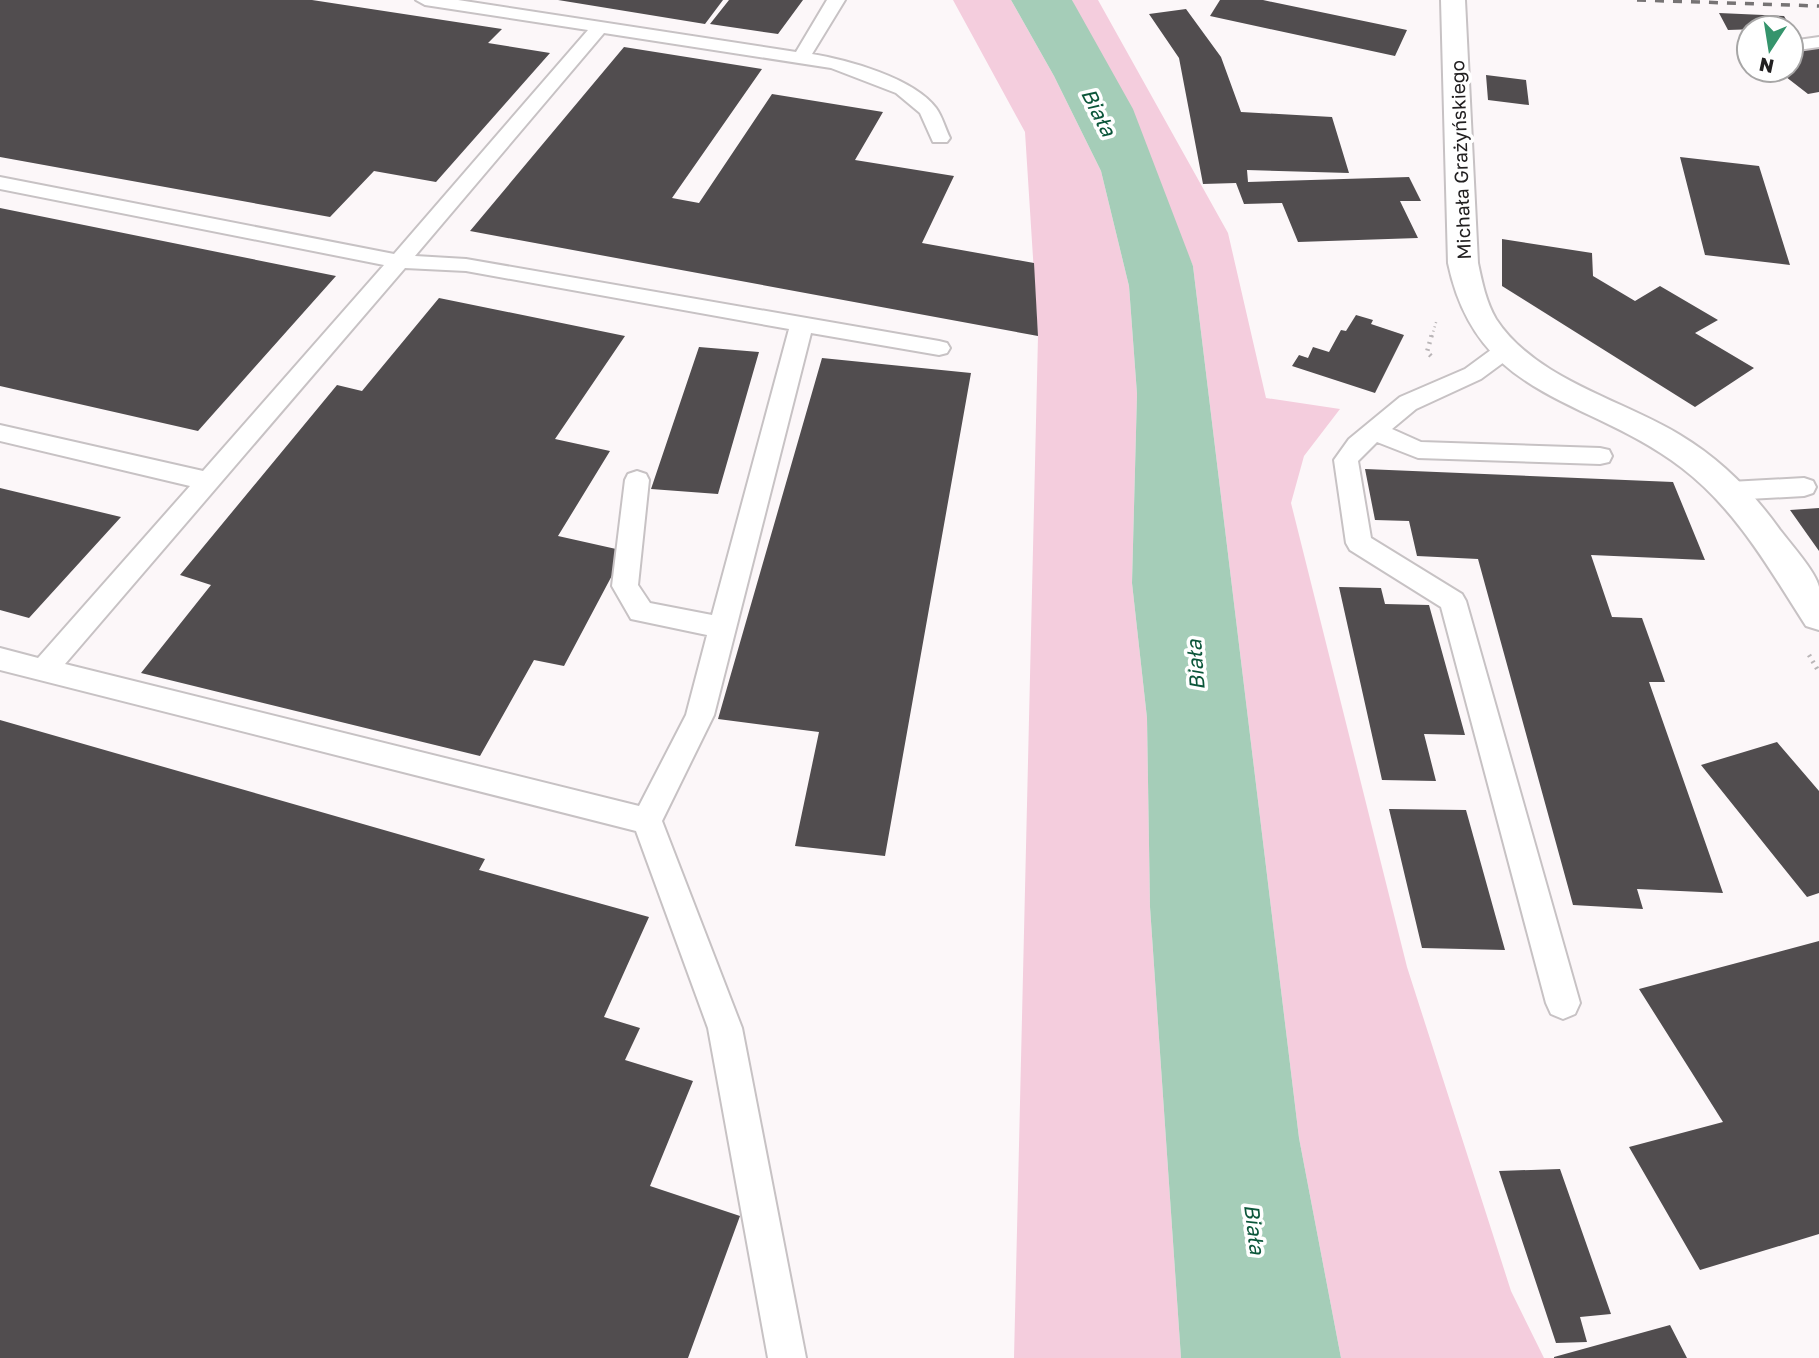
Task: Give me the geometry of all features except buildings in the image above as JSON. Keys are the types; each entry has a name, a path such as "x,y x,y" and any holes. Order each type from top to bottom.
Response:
{"street":[{"name":"Michała Grażyńskiego","path":"1453,0 1463,264 1471,298 1486,328 1507,349 1565,390 1692,458 1730,491 1764,531 1819,616"}],"lane":[{"path":"425,0 835,64 903,89 928,110 940,138"},
{"path":"801,58 836,0"},
{"path":"44,670 600,27"},
{"path":"0,183 399,261 466,265 939,348"},
{"path":"787,1358 725,1028 647,821 700,715 802,323"},
{"path":"1507,349 1473,374 1408,403 1358,444 1346,460 1359,543 1453,601 1563,1003"},
{"path":"1374,431 1418,450 1600,456"},
{"path":"0,433 208,481"},
{"path":"637,480 625,586 641,612 723,628"},
{"path":"1730,491 1804,487"},
{"path":"0,660 647,821"}],"shaded area":[{"path":"953,0 1011,0 1054,76 1101,171 1129,286 1137,394 1132,583 1147,718 1150,907 1181,1358 1014,1358 1038,336 1025,132"},
{"path":"1072,0 1098,0 1228,233 1266,398 1340,409 1304,456 1291,503 1407,967 1511,1291 1544,1358 1341,1358 1299,1138 1193,266"}],"water":[{"name":"Biała","path":"1011,0 1072,0 1133,109 1193,266 1299,1138 1341,1358 1181,1358 1150,907 1147,718 1132,583 1137,394 1129,286 1101,171 1054,76"}],"railway":[{"path":"1637,0 1819,6"}]}
